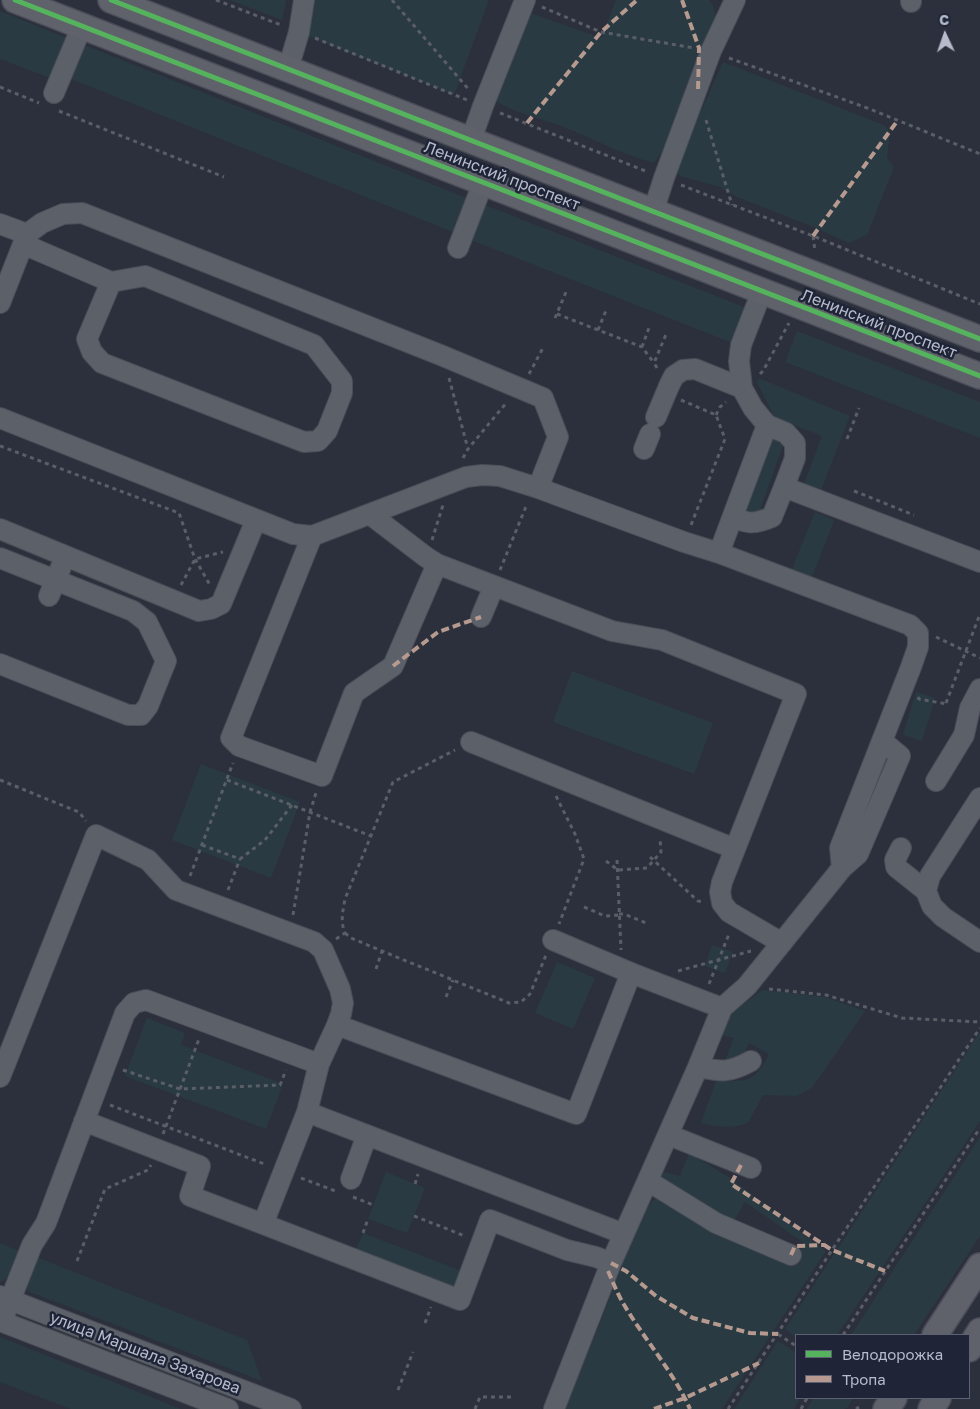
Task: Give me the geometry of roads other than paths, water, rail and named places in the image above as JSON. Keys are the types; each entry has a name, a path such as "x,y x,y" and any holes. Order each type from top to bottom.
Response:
{"main road":[{"name":"Ленинский проспект","path":"15,0 980,376"},
{"name":"Ленинский проспект","path":"111,0 980,339"},
{"path":"936,1334 980,1266"},
{"path":"970,1347 980,1331"}],"street":[{"path":"288,69 299,32 304,0"},
{"path":"653,212 711,51 735,0"},
{"path":"471,140 483,106 530,2"},
{"path":"51,102 82,26"},
{"path":"458,248 484,183"},
{"path":"0,303 25,239 42,223 62,214 82,213 543,398 558,437 538,488"},
{"path":"0,224 25,239 111,282 144,276 314,345 342,381 342,393 327,432 318,441 304,442 102,363 92,352 87,339 111,282"},
{"path":"733,518 745,523 757,523 772,516 794,458 795,443 786,433 767,425 753,408 742,388 739,361 741,345 762,292"},
{"path":"650,434 674,376 683,370 695,369 742,388"},
{"path":"0,418 293,534 312,536 466,477 482,475 500,476 719,553 910,625 918,633 918,647 911,667 840,848 842,868 748,986 722,1008 669,1135 611,1263 554,1409"},
{"path":"719,553 767,425"},
{"path":"784,487 980,562"},
{"path":"371,515 437,564 612,632 662,640 796,694 722,882 720,892 722,903 729,912 782,943"},
{"path":"0,529 199,611 211,609 221,604 256,520"},
{"path":"312,536 232,738 239,746 322,776 354,694 393,666 437,564"},
{"path":"52,588 65,556"},
{"path":"0,558 52,588 133,610 147,622 166,661 148,706 141,715 128,715 0,664"},
{"path":"481,617 494,586"},
{"path":"936,781 964,735 970,708 980,689"},
{"path":"471,742 735,850"},
{"path":"926,891 930,876 980,798"},
{"path":"0,1078 96,835 148,860 176,890 314,942 323,950 340,989 341,1014 319,1064 307,1112 263,1224"},
{"path":"901,848 895,860 896,868 926,891 932,906 943,917 980,942"},
{"path":"553,940 722,1008"},
{"path":"337,1025 576,1114 633,971"},
{"path":"1,1321 5,1298 46,1222 125,1013 134,1003 146,1000 319,1064"},
{"path":"698,1067 721,1072 738,1068 751,1061"},
{"path":"307,1112 624,1234"},
{"path":"84,1121 200,1166 190,1196 460,1300 490,1220 567,1250 596,1257 611,1263"},
{"path":"351,1178 367,1135"},
{"path":"669,1135 751,1168"},
{"path":"648,1181 716,1223 791,1254"},
{"name":"улица Маршала Захарова","path":"5,1298 291,1409"},
{"name":"улица Маршала Захарова","path":"1,1321 228,1409"}]}
